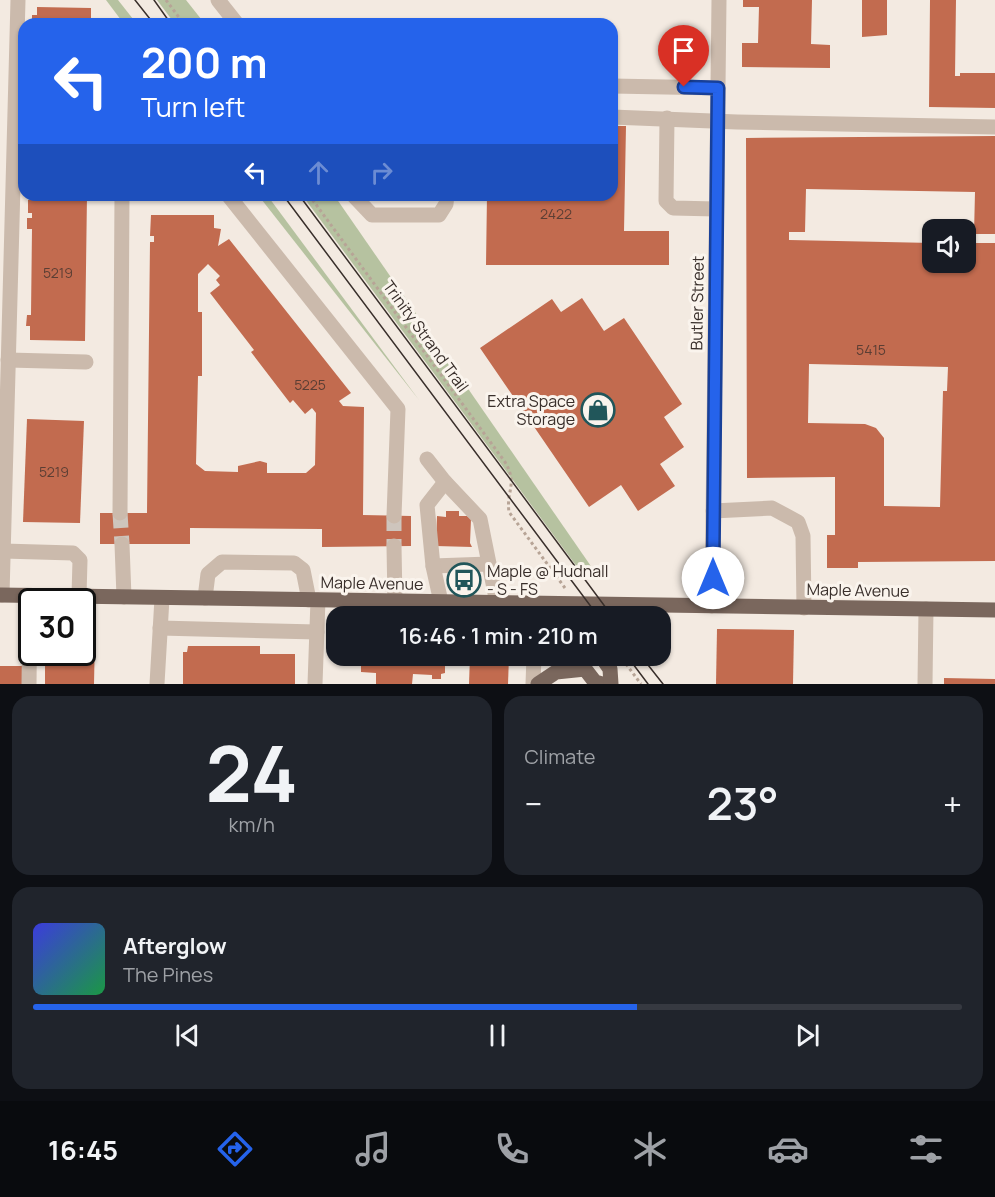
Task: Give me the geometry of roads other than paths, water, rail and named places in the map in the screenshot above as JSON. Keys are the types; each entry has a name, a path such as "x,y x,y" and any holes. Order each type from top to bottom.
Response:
{"main road":[{"name":"Maple Avenue","path":"1,595 18,596"},
{"name":"Maple Avenue","path":"96,596 497,603 513,606"},
{"name":"Maple Avenue","path":"616,606 995,610"},
{"path":"583,666 595,682 602,684"},
{"path":"608,666 611,684"},
{"path":"538,684 556,672 585,669"}],"street":[{"path":"1,595 8,360 18,177 18,0"},
{"path":"218,0 232,18"},
{"name":"Butler Street","path":"712,606 719,0"},
{"path":"618,86 718,88"},
{"path":"618,117 995,127"},
{"path":"667,118 666,201 673,208 716,209"},
{"path":"120,513 122,201"},
{"path":"233,201 398,409 394,516"},
{"path":"359,201 372,215 439,215 446,201"},
{"path":"8,360 86,363"},
{"path":"428,459 445,482 480,519 497,603"},
{"path":"441,602 433,567 427,504 445,482"},
{"path":"713,511 772,508 798,522 803,536 804,608"},
{"path":"122,544 124,597"},
{"path":"394,546 395,601"},
{"path":"3,551 74,553 80,560 79,588"},
{"path":"205,598 208,574 212,568 222,562 294,563 303,570 314,600 317,632 315,684"},
{"path":"433,567 489,564"},
{"path":"157,684 162,598"},
{"path":"925,684 926,609"},
{"path":"160,628 317,632"},
{"path":"29,666 29,684"},
{"path":"533,684 534,666"}],"tunnel":[{"path":"120,513 122,544"},
{"path":"394,516 394,546"}],"tram line":[{"path":"135,0 149,18"},
{"path":"154,0 167,18"},
{"path":"287,201 591,606"},
{"path":"303,201 605,606"},
{"path":"634,666 648,684"},
{"path":"649,666 663,684"}],"place":[{"name":"Extra Space Storage","path":"598,410"},
{"name":"Maple @ Hudnall - S - FS","path":"464,580"}]}
